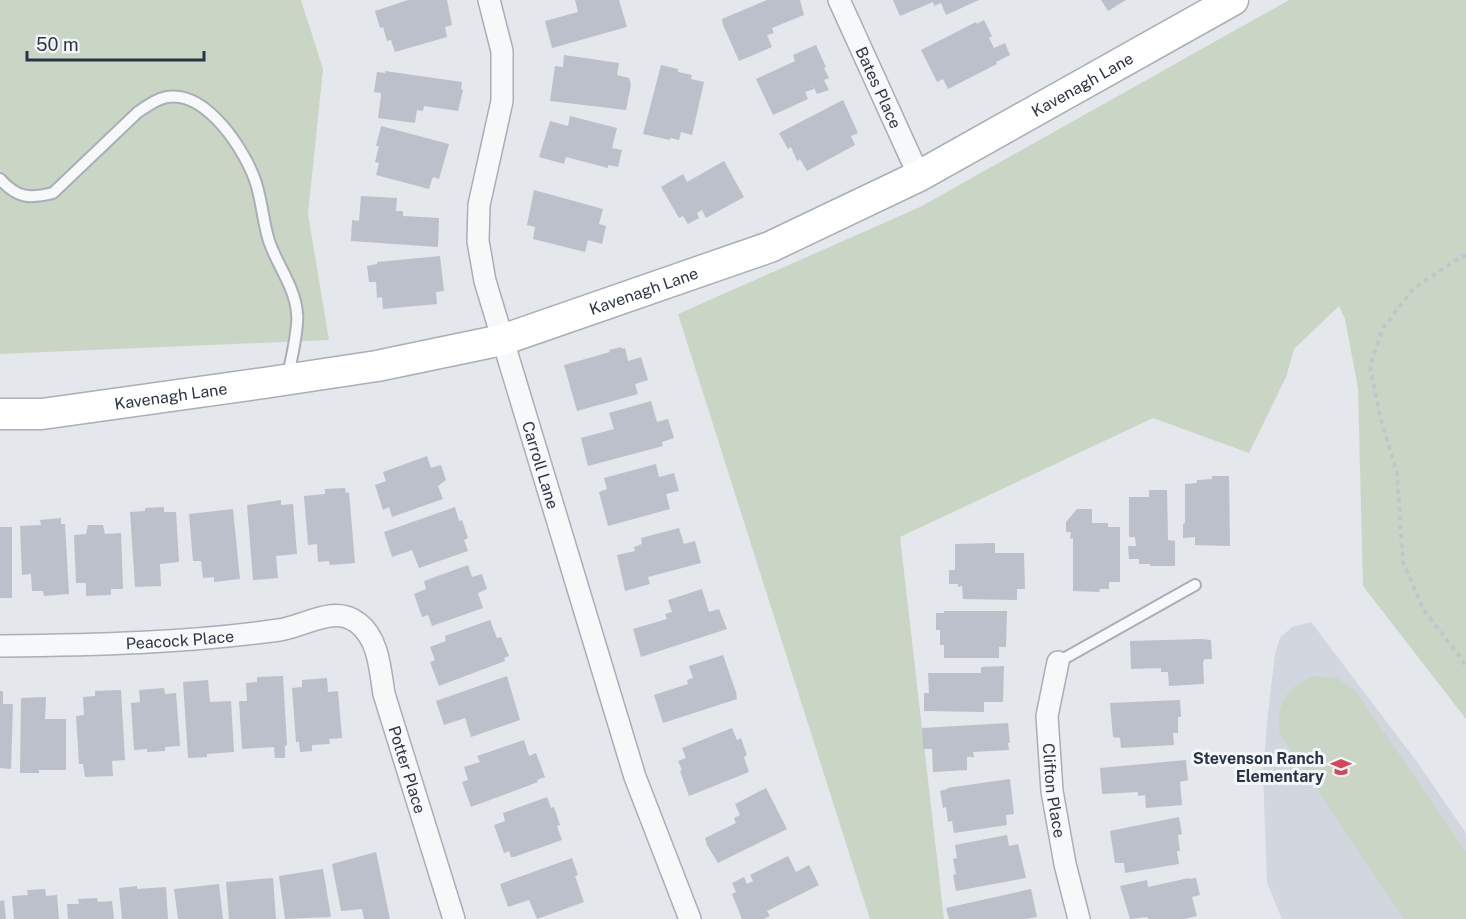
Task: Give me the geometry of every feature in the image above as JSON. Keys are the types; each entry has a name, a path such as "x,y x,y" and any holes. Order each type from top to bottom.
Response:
{"main road":[{"name":"Kavenagh Lane","path":"0,414 42,414 377,366 502,340 770,247 919,176 1230,1"}],"street":[{"name":"Carroll Lane","path":"489,0 502,51 502,101 479,205 477,241 485,281 635,777 690,919"},
{"name":"Bates Place","path":"839,0 919,176"},
{"name":"Peacock Place","path":"0,646 144,643 282,630 332,615 358,622"},
{"name":"Potter Place","path":"358,622 371,637 378,658 384,694 454,919"},
{"name":"Clifton Place","path":"1058,662 1047,716 1052,791 1065,864 1079,919"}],"lane":[{"path":"0,179 17,194 25,197 39,197 53,193 138,112 153,102 167,97 179,97 213,116 228,131 248,161 257,185 269,242 294,299 298,315 288,379"},
{"path":"1058,662 1195,585"}],"path":[{"path":"1466,256 1462,256 1413,289 1383,328 1370,366 1380,416 1397,473 1403,562 1423,609 1466,668"}],"shaded area":[{"name":"Stevenson Ranch Elementary","path":"1311,622 1417,762 1466,833 1466,919 1282,919 1267,883 1263,772 1268,713 1275,654 1280,638 1292,627"}],"green space":[{"path":"0,0 301,0 323,69 308,214 329,340 0,354"},
{"path":"1289,0 1466,0 1466,719 1363,586 1358,388 1345,319 1339,306 1294,349 1286,377 1249,453 1153,418 900,537 944,919 870,919 678,314 920,207"},
{"path":"1316,676 1337,678 1355,690 1466,852 1466,919 1404,919 1280,735 1279,714 1285,698 1297,685"}],"building":[{"path":"408,0 447,0 452,25 445,27 447,37 395,52 391,40 387,41 383,27 380,28 375,11"},
{"path":"575,0 619,0 627,27 552,48 545,21 578,12"},
{"path":"767,0 800,0 804,15 772,28 774,33 767,35 772,47 739,61 722,19"},
{"path":"893,0 979,0 946,15 941,3 934,6 933,2 900,16"},
{"path":"1101,0 1126,0 1108,11"},
{"path":"984,20 992,36 989,38 994,48 1005,43 1010,55 948,89 943,79 937,82 921,50"},
{"path":"816,45 826,67 824,68 829,78 824,80 829,90 817,94 811,82 814,89 805,92 808,99 773,115 756,79 795,61 793,55"},
{"path":"564,55 619,63 617,75 629,78 631,84 626,110 550,101 555,66 563,67"},
{"path":"661,65 678,69 678,72 692,75 691,79 704,82 692,135 681,132 679,140 643,134"},
{"path":"385,71 462,82 461,89 463,90 458,111 424,106 423,111 417,110 415,123 378,118 381,93 374,92 377,72 385,73"},
{"path":"843,100 858,133 851,136 855,145 807,171 800,159 797,161 791,147 788,149 779,133"},
{"path":"570,116 617,128 612,148 622,150 618,167 608,165 608,168 566,157 564,164 539,157 550,121 568,126"},
{"path":"381,126 449,144 439,179 434,177 432,179 429,189 376,175 379,163 375,162 379,146 376,146"},
{"path":"724,161 744,197 706,218 702,210 697,213 699,218 688,224 683,216 679,218 661,187 683,174 687,182"},
{"path":"534,190 603,209 599,224 606,226 602,244 588,240 585,252 533,239 535,227 527,225"},
{"path":"361,196 397,198 396,211 403,211 403,216 439,218 438,247 351,241 352,220 359,221"},
{"path":"440,256 444,291 436,292 437,304 383,309 382,297 377,298 376,282 369,282 367,266 377,264 377,262"},
{"path":"621,347 625,348 628,361 641,357 648,380 635,384 638,394 577,411 564,365"},
{"path":"651,401 657,422 668,419 674,438 662,442 663,446 588,466 581,438 614,429 609,413"},
{"path":"427,456 431,468 441,465 446,480 438,486 443,499 392,517 389,507 383,510 375,485 386,481 383,472"},
{"path":"656,464 659,477 674,473 679,491 666,494 670,509 608,526 599,492 607,489 604,478"},
{"path":"1212,476 1229,476 1230,546 1195,545 1195,537 1183,538 1185,484 1212,479"},
{"path":"345,488 346,493 349,492 355,563 330,565 329,561 318,562 317,544 308,545 304,496 325,494 325,489"},
{"path":"1149,490 1167,490 1168,540 1175,541 1175,566 1150,566 1150,564 1139,564 1139,559 1129,559 1128,546 1136,546 1135,537 1129,537 1129,497 1149,497"},
{"path":"281,500 281,505 293,504 297,554 276,556 278,578 253,580 247,505"},
{"path":"164,507 164,512 176,512 179,562 160,564 161,586 135,587 130,512"},
{"path":"455,507 468,538 464,540 468,551 419,568 412,550 392,557 384,532"},
{"path":"233,509 240,579 214,582 214,577 203,578 201,561 193,561 189,514"},
{"path":"1077,509 1092,509 1092,523 1108,523 1108,527 1120,527 1120,582 1109,582 1109,589 1099,589 1100,592 1073,591 1073,538 1070,539 1071,532 1066,532 1066,522"},
{"path":"61,518 61,524 65,524 69,594 44,596 43,591 32,591 31,574 22,575 20,526 41,525 40,520"},
{"path":"88,525 103,525 105,534 121,533 123,589 111,589 111,595 86,596 86,583 76,583 74,535 86,534"},
{"path":"0,527 12,527 12,598 0,598"},
{"path":"679,528 684,544 695,541 701,563 648,577 650,584 625,591 617,555 635,551 634,547 642,544 641,538"},
{"path":"995,543 995,553 1024,553 1025,589 1017,589 1017,600 963,599 962,586 949,584 949,570 955,570 955,544"},
{"path":"468,565 472,577 482,574 487,589 478,593 483,608 432,626 428,615 422,617 414,594 426,589 424,581"},
{"path":"702,589 709,612 719,609 727,629 641,657 633,629 667,619 665,614 672,612 668,600"},
{"path":"944,611 1007,611 1006,647 999,647 999,658 944,658 944,645 940,645 940,630 936,630 936,613 944,613"},
{"path":"490,620 497,638 501,637 509,656 504,658 505,661 439,686 430,662 435,660 430,647 446,641 445,636"},
{"path":"1211,640 1212,659 1205,659 1203,662 1204,684 1169,686 1168,672 1161,672 1161,668 1131,669 1130,641"},
{"path":"723,655 737,699 663,723 654,695 688,684 687,680 693,678 689,666"},
{"path":"1004,666 1003,702 984,702 984,712 924,711 924,693 929,693 928,673 981,673 981,667"},
{"path":"283,676 287,745 285,746 285,758 275,758 274,747 242,749 239,701 247,701 246,683 257,682 257,677"},
{"path":"507,676 520,720 471,737 465,718 444,725 436,701"},
{"path":"327,678 328,692 338,691 342,738 329,739 330,744 312,745 312,751 300,752 299,742 296,742 292,688 302,687 302,680"},
{"path":"208,680 210,702 231,701 234,752 188,758 183,682"},
{"path":"164,688 165,694 176,693 180,746 165,747 165,751 134,750 131,703 140,702 139,690"},
{"path":"121,690 125,760 112,761 113,776 85,777 83,764 79,764 76,716 84,715 83,697 95,696 95,691"},
{"path":"0,691 3,691 3,704 13,704 11,769 0,768"},
{"path":"46,697 45,719 66,719 66,770 20,773 21,698"},
{"path":"1180,700 1181,717 1178,717 1178,733 1173,733 1174,745 1121,748 1120,738 1113,737 1110,703"},
{"path":"1008,723 1009,750 973,752 974,757 967,757 967,770 933,772 932,749 923,749 922,728"},
{"path":"732,728 737,740 741,738 747,755 744,757 749,772 689,796 678,761 686,758 682,748"},
{"path":"524,740 529,756 536,753 545,777 537,780 538,782 471,807 462,782 468,780 464,767 480,762 477,756"},
{"path":"1186,760 1188,780 1180,782 1182,805 1146,808 1145,795 1138,796 1138,792 1102,794 1100,768"},
{"path":"1010,779 1014,814 1006,815 1007,825 954,833 952,821 948,822 946,807 943,808 940,791"},
{"path":"766,788 787,829 718,863 705,838 736,823 734,818 740,815 735,804"},
{"path":"547,797 551,808 554,807 562,840 514,857 511,857 509,851 504,853 494,825 505,821 503,813"},
{"path":"1179,817 1182,834 1178,835 1179,864 1125,873 1124,863 1115,863 1110,831"},
{"path":"1007,835 1009,846 1018,844 1026,878 956,891 953,875 956,874 953,859 957,858 955,845"},
{"path":"376,852 390,919 364,919 362,909 341,911 332,864"},
{"path":"788,856 796,872 809,865 819,885 767,911 770,916 764,919 742,919 732,894 736,892 732,883 744,877 747,884 753,881 750,875"},
{"path":"572,858 578,875 575,876 584,902 537,919 529,900 508,907 500,884"},
{"path":"323,869 331,917 285,919 279,876"},
{"path":"273,878 276,919 229,919 226,882"},
{"path":"1196,878 1200,895 1192,897 1197,916 1184,919 1148,919 1148,917 1130,919 1120,886 1147,880 1148,887"},
{"path":"219,884 223,919 178,919 174,889"},
{"path":"137,886 137,889 166,887 168,919 122,919 119,888"},
{"path":"45,889 46,896 57,895 59,919 14,919 12,896 28,895 27,890"},
{"path":"1031,889 1037,917 949,919 946,908"},
{"path":"97,898 98,902 112,901 114,919 68,919 67,904 79,904 78,899"},
{"path":"4,900 6,919 0,919 0,901"}],"place":[{"name":"Stevenson Ranch Elementary","path":"1341,767"}]}
